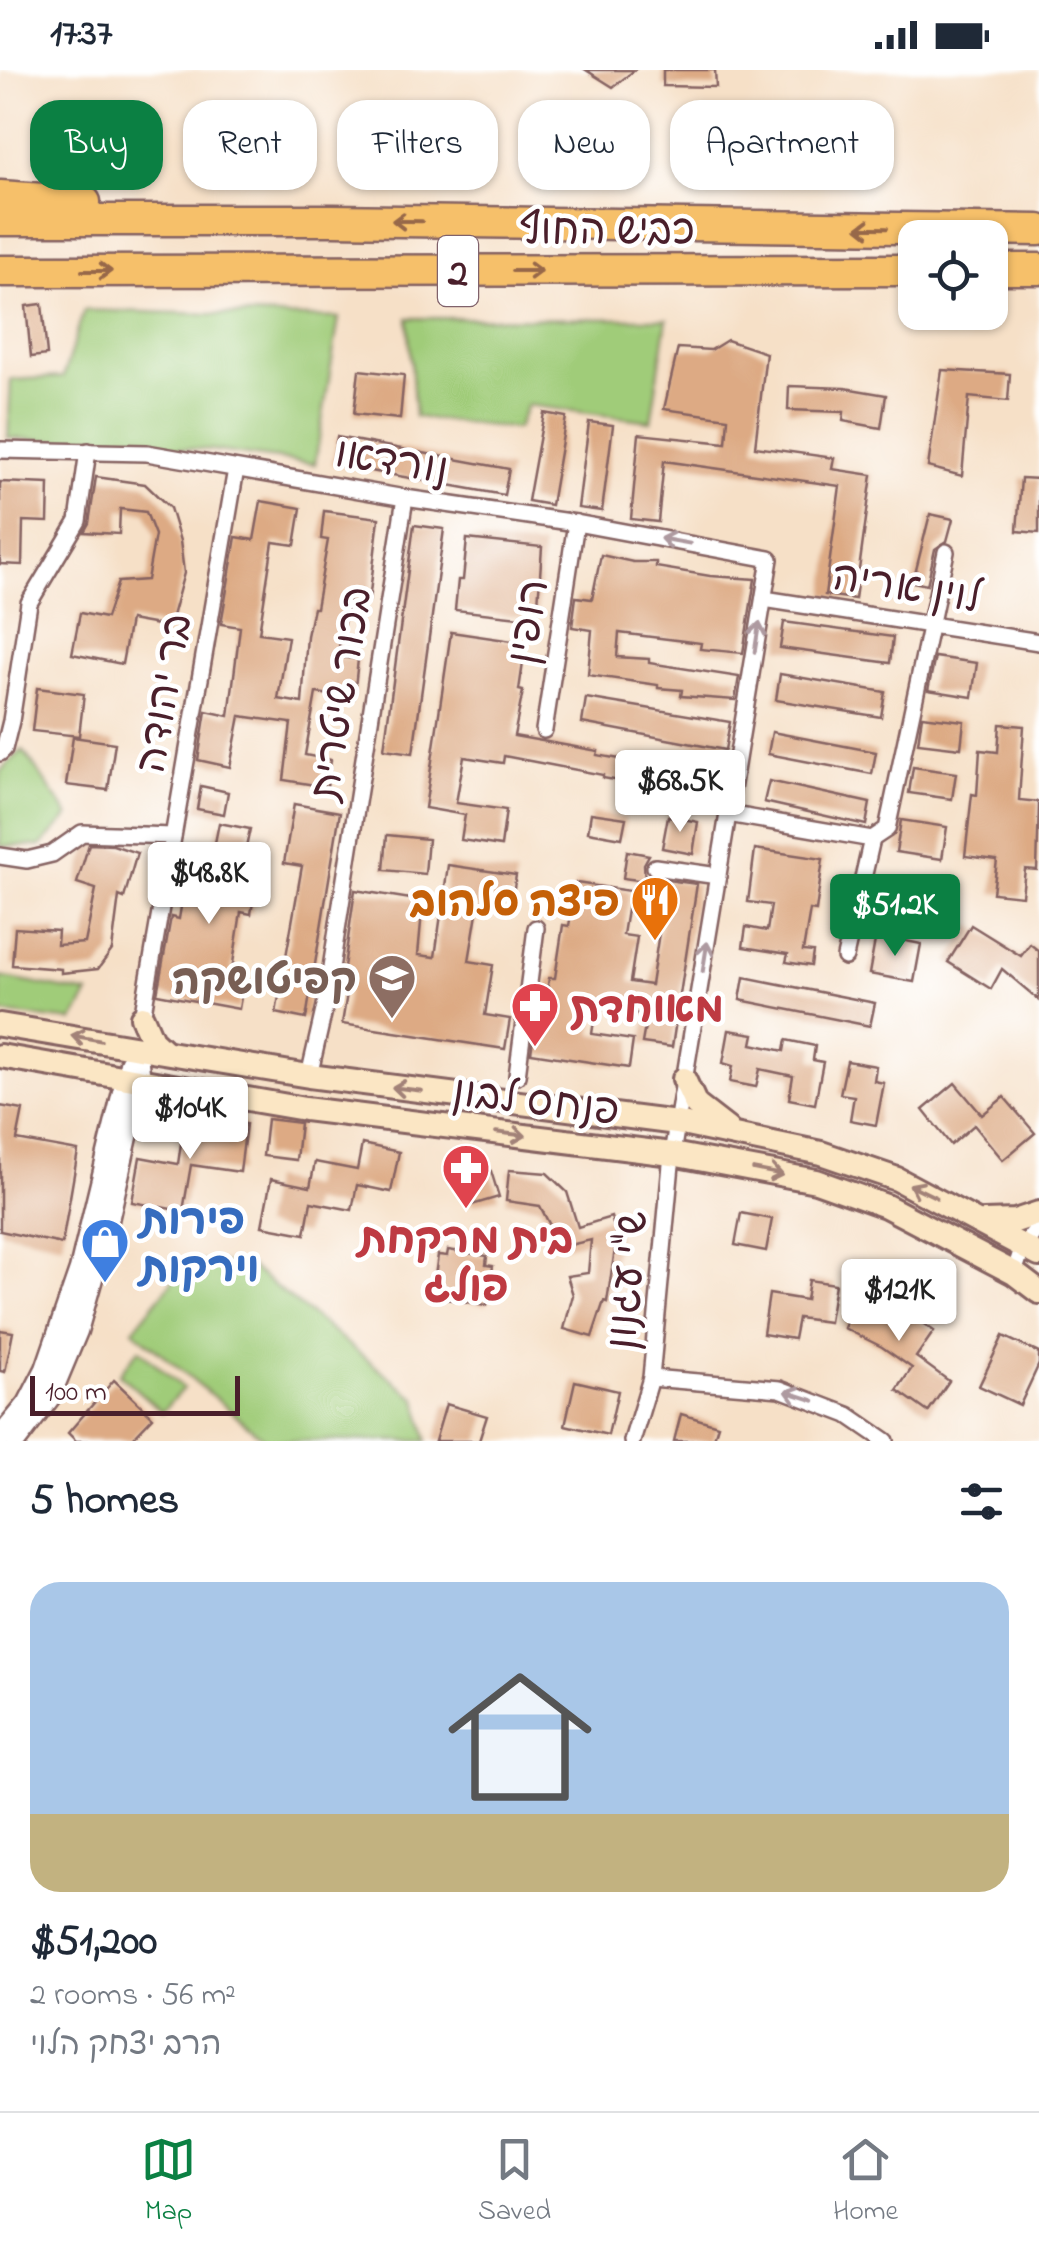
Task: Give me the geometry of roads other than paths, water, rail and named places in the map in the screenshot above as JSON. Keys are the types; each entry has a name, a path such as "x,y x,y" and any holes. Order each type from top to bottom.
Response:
{"highway":[{"path":"0,196 332,220"},
{"name":"כביש החוף","path":"0,220 332,220 1039,230"},
{"path":"1008,269 1039,269"},
{"name":"כביש החוף","path":"0,271 898,270"}],"main road":[{"path":"142,1017 152,1040 164,1051"},
{"name":"פנחס לבון","path":"0,1025 309,1076 677,1123 821,1153 897,1179 1034,1252"},
{"name":"פנחס לבון","path":"0,1056 305,1109 672,1154 816,1182 869,1200 1014,1273 1039,1292"},
{"path":"684,1080 696,1105 707,1116 749,1138"},
{"path":"978,1222 1000,1223 1039,1213"}],"street":[{"name":"נורדאו","path":"0,450 147,453 770,558"},
{"path":"0,754 11,721 29,603 78,521 88,451"},
{"name":"בר יהודה","path":"136,1047 236,468"},
{"name":"בכור שיטרית","path":"309,1076 325,1006 405,498"},
{"name":"רופין","path":"544,730 576,523"},
{"path":"846,957 872,839 886,829 946,552"},
{"name":"ש\"י עגנון","path":"632,1441 651,1378 672,1154 770,558"},
{"name":"לוין אריה","path":"764,599 1039,642"},
{"path":"728,814 872,839"},
{"path":"0,856 28,860 52,854 82,833 172,836"},
{"path":"654,867 718,876"},
{"path":"517,1076 536,928"},
{"path":"16,1441 49,1398 77,1331 106,1229 136,1047"},
{"path":"0,1438 28,1404 46,1369 80,1270 133,1078"},
{"path":"1014,1273 1034,1252 1039,1226"},
{"path":"651,1378 780,1390 848,1415 886,1441"}],"place":[{"name":"פיצה סלהוב","path":"655,942"},
{"name":"קפיטושקה","path":"392,1020"},
{"name":"מאוחדת","path":"535,1048"},
{"name":"בית מרקחת פולג","path":"466,1210"},
{"name":"פירות וירקות","path":"105,1284"}]}
